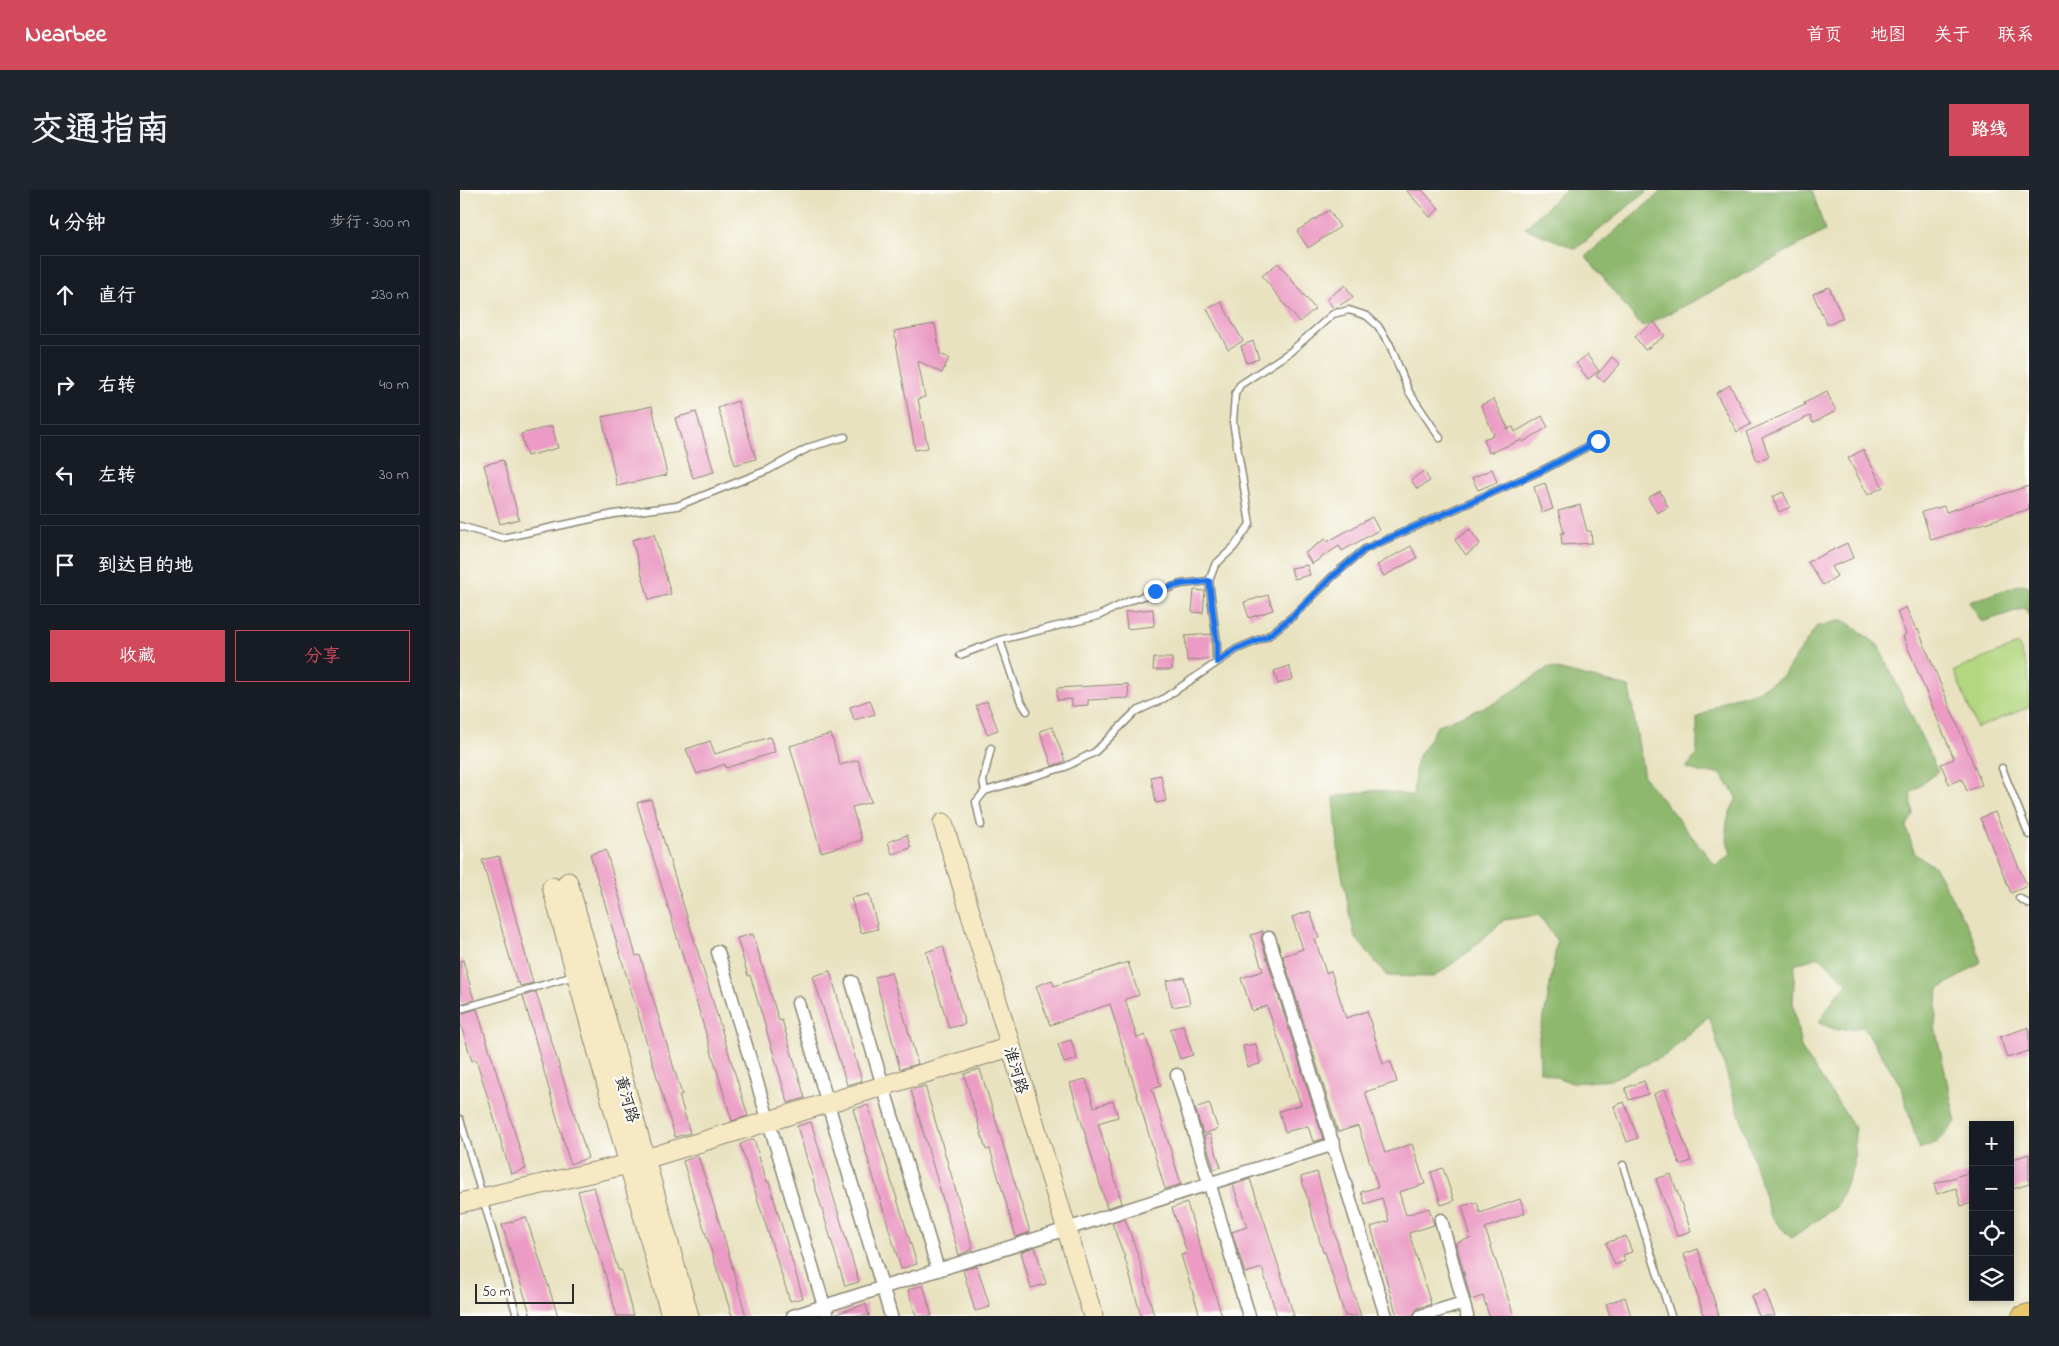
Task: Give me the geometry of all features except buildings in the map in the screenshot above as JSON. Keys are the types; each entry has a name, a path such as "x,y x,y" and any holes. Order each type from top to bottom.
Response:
{"main road":[{"path":"2022,1316 2029,1314"}],"street":[{"name":"淮河路","path":"942,823 1093,1316"},
{"name":"黄河路","path":"671,1316 637,1162 560,884 577,975 637,1162 690,1316"},
{"path":"1269,938 1386,1316"},
{"path":"718,952 826,1311"},
{"path":"852,982 938,1270"},
{"path":"798,1003 891,1316"},
{"path":"460,1203 637,1162 1010,1047"},
{"path":"1177,1075 1249,1316"},
{"path":"793,1316 826,1311 883,1288 1334,1144"},
{"path":"1441,1220 1467,1316"},
{"path":"1421,1316 1463,1303"}],"lane":[{"path":"1217,662 1217,644 1209,581 1215,566 1234,547 1250,524 1233,422 1235,394 1240,385 1290,352 1333,314 1349,310 1367,316 1378,326 1390,345 1409,392 1440,438"},
{"path":"460,526 502,538 614,514 677,506 768,470 810,447 845,437"},
{"path":"980,825 976,802 985,791 1065,767 1095,752 1135,712 1163,699 1237,649 1268,636 1293,616 1333,576 1365,549 1543,470 1598,441"},
{"path":"960,655 1000,640 1098,616 1129,601 1181,584 1209,581"},
{"path":"1000,640 1020,700 1028,711"},
{"path":"985,791 982,782 991,748"},
{"path":"2002,768 2029,834"},
{"path":"2019,898 2029,904"},
{"path":"460,1009 577,975"},
{"path":"460,1119 517,1316"},
{"path":"1622,1166 1671,1316"}],"green space":[{"path":"1565,190 1648,190 1576,249 1525,228"},
{"path":"1663,190 1812,190 1825,231 1642,327 1586,256"},
{"path":"2022,584 2029,586 2029,616 2025,608 1982,622 1969,602"},
{"path":"1844,620 1878,645 1938,772 1910,794 1913,815 1906,827 1915,854 1935,867 1972,935 1981,962 1938,990 1935,1027 1956,1122 1938,1142 1919,1149 1901,1086 1864,1027 1837,1030 1819,1023 1837,994 1848,984 1820,957 1795,964 1793,1003 1801,1048 1855,1128 1854,1166 1836,1207 1791,1238 1771,1217 1709,1016 1666,1055 1610,1080 1572,1083 1540,1071 1539,1036 1547,1003 1557,941 1539,915 1504,920 1468,952 1434,977 1387,976 1355,937 1339,860 1334,797 1378,790 1413,796 1416,761 1438,725 1495,703 1549,667 1629,687 1644,777 1716,866 1731,854 1726,824 1737,797 1720,773 1703,773 1686,768 1697,754 1697,718 1726,700 1755,692 1782,677 1817,626"},
{"path":"2018,644 2029,671 2029,707 1977,728 1954,671"}],"route":[{"path":"1155,591 1181,584 1209,581 1217,644 1217,662 1237,649 1268,636 1293,616 1333,576 1365,549 1543,470 1598,441"}]}
